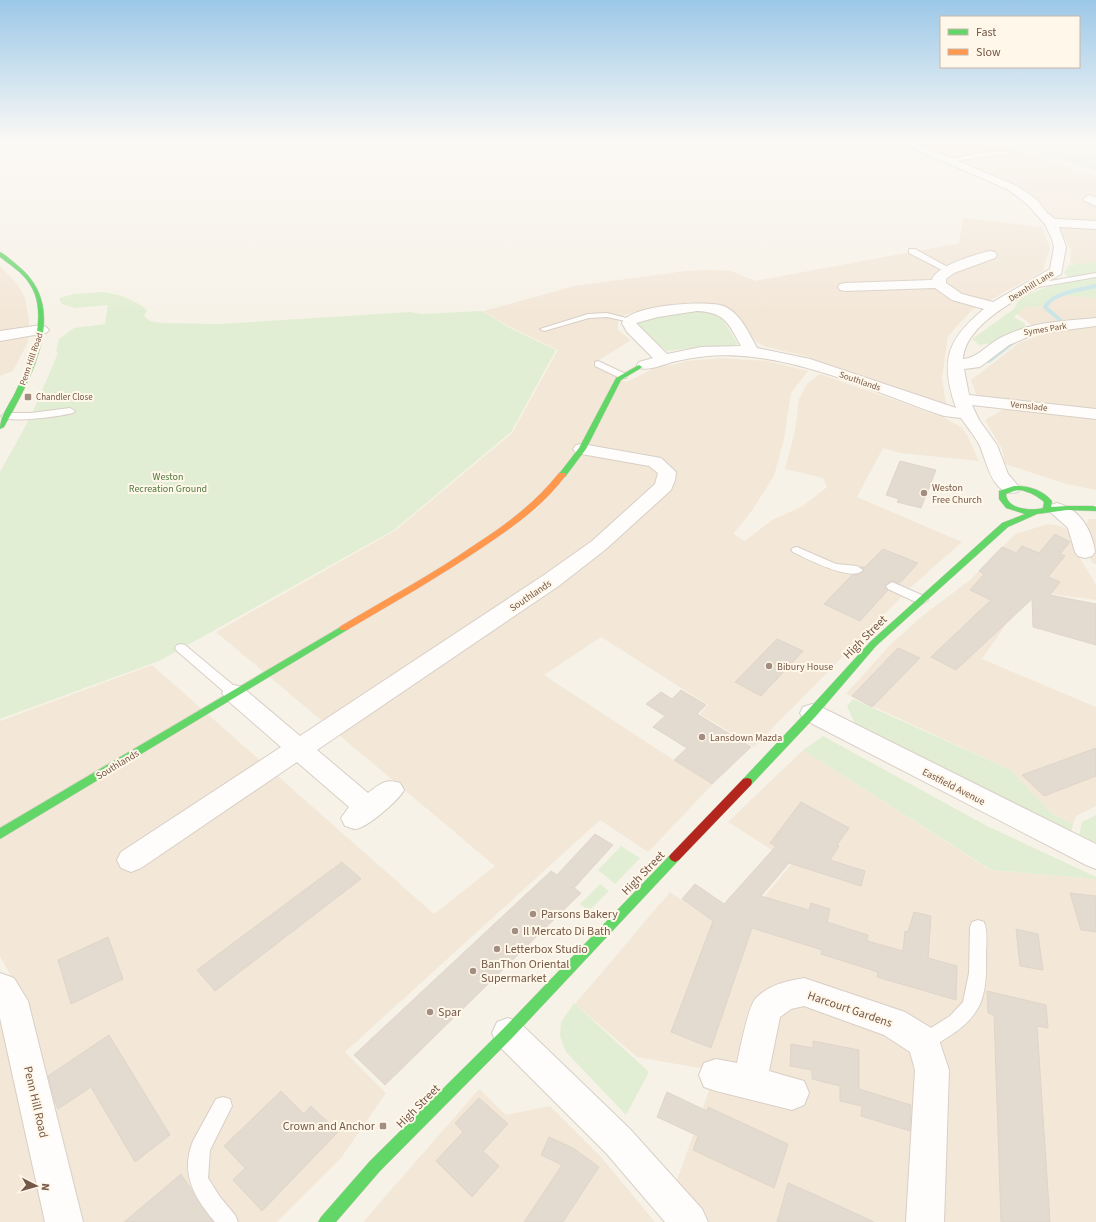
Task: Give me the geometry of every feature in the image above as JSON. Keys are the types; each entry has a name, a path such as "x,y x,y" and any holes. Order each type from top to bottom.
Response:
{"street":[{"name":"Deanhill Lane","path":"1006,493 996,472 985,440 964,406 956,364 957,350 965,337 982,318 995,307 1033,286 1056,271 1060,247 1051,224 1052,223 1042,216 1032,202 1028,199"},
{"path":"1052,223 1096,224"},
{"name":"Penn Hill Road","path":"0,254 26,276 33,285 40,305 41,330 21,388 0,427"},
{"path":"964,255 984,258 949,270 939,278 939,284 945,291 954,296 995,307"},
{"path":"854,289 939,284"},
{"path":"663,358 632,329 629,323 630,320 639,316 701,307 718,309 729,316 751,351"},
{"name":"Symes Park","path":"956,364 974,364 990,349 1021,332 1060,325 1096,322"},
{"path":"0,336 41,330"},
{"name":"Southlands","path":"0,834 476,550 530,508 553,487 582,449 608,396 623,376 642,366 663,358 704,351 751,351 802,361 950,412 964,406"},
{"name":"Vernslade","path":"964,406 1096,414"},
{"name":"Southlands","path":"131,860 299,748 328,731 552,580 599,545 664,486 667,472 655,462 582,449"},
{"path":"996,511 1006,493 1026,488 1039,493 1048,501 1047,509 1051,505 1096,509"},
{"path":"1006,493 1005,503 1018,510 1051,505 1096,502"},
{"path":"1039,493 1051,505 1075,522 1083,538 1085,552"},
{"name":"High Street","path":"326,1222 375,1166 508,1033 812,713 873,644 1005,525 1051,505"},
{"path":"983,546 988,528"},
{"path":"234,693 299,748 361,813 391,790"},
{"name":"Eastfield Avenue","path":"812,713 1096,857"},
{"name":"Penn Hill Road","path":"0,987 3,988 12,1001 64,1222"},
{"name":"Harcourt Gardens","path":"749,1083 766,1009 784,996 804,992 894,1023 924,1042"},
{"path":"508,1033 618,1141 689,1222"},
{"path":"924,1042 932,1070 925,1222"},
{"path":"716,1075 792,1093"}],"lane":[{"path":"912,251 949,270"},
{"path":"1033,286 1096,275"},
{"path":"544,329 588,316 607,315 630,320"},
{"path":"598,364 623,376"},
{"path":"6,416 31,416 70,411"},
{"path":"797,550 833,567 857,570"},
{"path":"892,586 922,600"},
{"path":"182,648 234,693"},
{"path":"924,1042 965,1014 972,1002 977,983 978,927"},
{"path":"223,1106 200,1148 198,1180 213,1204 228,1222"}],"shaded area":[{"path":"1031,199 1096,199 1096,264 1079,266 1070,263 1071,250 1053,217"},
{"path":"963,218 1042,227 1050,248 1043,271 972,310 948,336 942,378 946,404 805,356 767,347 756,342 735,312 727,307 707,303 630,313 623,316 618,321 618,330 631,340 593,364 627,382 660,365 672,365 687,361 719,358 767,361 808,371 791,393 784,439 774,476 751,512 733,534 745,541 772,520 803,506 827,487 823,478 785,469 795,431 799,399 807,384 820,374 943,417 961,427 967,435 979,461 900,453 883,448 857,497 962,542 911,587 754,747 700,714 708,705 601,637 544,675 712,785 648,852 600,820 345,1052 386,1093 341,1158 277,1222 0,1222 0,1008 23,998 0,956 0,721 152,665 434,914 495,866 216,632 396,530 512,433 558,350 510,327 483,311 575,286 686,271 710,270 731,271 755,281 959,243"},
{"path":"0,266 18,285 25,298 29,320 28,342 13,371 0,376"},
{"path":"1096,283 1096,490 1066,484 1005,464 1002,449 985,420 1004,409 1003,400 976,394 971,380 1019,343 1043,334 1016,313 1038,297"},
{"path":"1089,519 1096,519 1096,564 1092,563 1089,553 1089,537 1086,524"},
{"path":"1048,524 1057,525 1077,533 1080,558 1096,585 1096,600 1029,591 982,659 1096,707 1096,806 1076,816 1073,824 1052,814 1011,770 846,694 889,646 921,617 970,580 1015,534"},
{"path":"803,750 990,870 1096,879 1096,1222 662,1222 716,1071 637,1057 575,1004 670,892 705,916 710,911 745,921 792,863 728,822"},
{"path":"479,1089 506,1115 550,1106 602,1158 655,1222 363,1222"}],"green space":[{"path":"1096,262 1096,298 1058,295 1043,306 1025,307 1014,317 1024,323 1027,328 992,343 979,345 972,339 1014,309 1018,301 1029,294 1044,288 1073,281 1064,273 1069,265"},
{"name":"Weston Recreation Ground","path":"103,292 132,300 147,310 144,316 150,321 162,323 218,324 410,312 421,314 482,311 510,328 556,350 511,432 394,530 159,661 0,719 0,472 31,416 58,353 56,352 59,339 74,328 105,324 108,305 75,308 62,304 59,298 74,294"},
{"path":"701,310 719,314 738,344 734,346 701,347 667,351 637,327 635,323 642,319"},
{"path":"853,699 1011,770 1052,814 1073,824 1071,833 856,726 847,706"},
{"path":"823,736 987,826 1096,877 1096,879 991,870 803,750"},
{"path":"1096,815 1096,843 1079,836 1082,822"},
{"path":"621,846 640,858 615,884 598,870"},
{"path":"600,884 609,891 589,911 580,904"},
{"path":"574,1003 649,1072 626,1115 566,1052 560,1036 561,1022"}],"building":[{"path":"900,461 936,470 921,508 897,502 899,499 886,495"},
{"path":"1055,534 1070,542 1060,554 1065,556 1048,577 1060,582 1050,595 1096,604 1096,645 1033,627 1032,599 956,670 931,657 991,600 970,590 984,574 979,571 1002,547 1016,553 1022,546 1039,553"},
{"path":"883,549 918,563 900,583 891,581 885,585 888,590 860,621 824,604 852,575 864,571 860,567 865,567"},
{"name":"Bibury House","path":"777,639 803,651 761,696 735,682"},
{"path":"898,648 920,658 872,707 852,696"},
{"name":"Lansdown Mazda","path":"681,690 706,705 697,714 751,747 712,784 674,760 687,748 653,727 665,716 646,704 661,692 672,699"},
{"path":"1096,748 1096,776 1044,796 1022,775"},
{"path":"801,802 849,828 837,845 839,846 830,860 865,871 861,886 789,863 761,896 809,910 811,903 830,909 827,922 868,935 867,941 903,951 905,931 908,932 914,912 931,916 928,958 957,966 956,1000 877,977 878,972 821,954 822,950 752,928 711,1048 671,1032 713,921 682,899 695,884 724,904 776,846 770,843"},
{"path":"595,834 613,845 574,888 581,893 385,1085 354,1055 551,871 557,875"},
{"path":"342,862 361,879 215,991 197,970"},
{"path":"1070,893 1096,896 1096,932 1081,930"},
{"path":"1016,929 1038,934 1043,970 1020,966"},
{"path":"108,937 123,979 71,1004 58,960"},
{"path":"987,991 1046,1005 1048,1028 1037,1026 1050,1222 1001,1222 994,1015 988,1013"},
{"path":"109,1035 170,1135 135,1162 91,1087 58,1109 48,1076"},
{"path":"813,1041 859,1050 859,1089 911,1105 910,1131 861,1116 862,1106 840,1101 840,1086 812,1079 812,1070 790,1066 791,1044 813,1048"},
{"path":"281,1091 304,1114 311,1106 338,1132 262,1211 233,1180 245,1168 224,1146"},
{"path":"667,1092 707,1111 708,1107 788,1144 774,1188 693,1150 698,1136 657,1117"},
{"path":"479,1098 508,1124 483,1151 499,1166 472,1197 436,1161 463,1132 455,1123"},
{"path":"549,1137 573,1148 599,1167 563,1222 524,1222 562,1165 541,1155"},
{"path":"181,1174 213,1222 124,1222"},
{"path":"788,1183 818,1196 874,1222 777,1222"}],"waterway":[{"path":"1067,326 1045,307 1054,298 1061,295 1096,286"},
{"path":"989,361 1015,341"}],"traffic: fast":[{"path":"0,254 23,272 31,281 40,303 41,321 39,339 34,358 26,377 0,427"},
{"path":"562,475 582,449 618,379 639,367"},
{"path":"1042,512 1047,509 1048,501 1038,493 1020,488 1014,488 1002,493 1002,499 1007,505 1023,511 1038,512 1045,511 1067,508 1096,509"},
{"path":"747,782 812,713 873,644 1005,525 1034,513"},
{"path":"0,834 344,628"},
{"path":"326,1222 375,1166 508,1033 675,857"}],"traffic: slow":[{"path":"344,628 428,579 509,525 537,502 562,475"}],"traffic: jam":[{"path":"675,857 747,782"}],"place":[{"name":"Chandler Close","path":"28,397"},
{"name":"Weston Free Church","path":"924,493"},
{"name":"Bibury House","path":"769,666"},
{"name":"Lansdown Mazda","path":"702,737"},
{"name":"Parsons Bakery","path":"533,914"},
{"name":"Il Mercato Di Bath","path":"515,931"},
{"name":"Letterbox Studio","path":"497,949"},
{"name":"BanThon Oriental Supermarket","path":"473,971"},
{"name":"Spar","path":"430,1012"},
{"name":"Crown and Anchor","path":"383,1126"}]}
